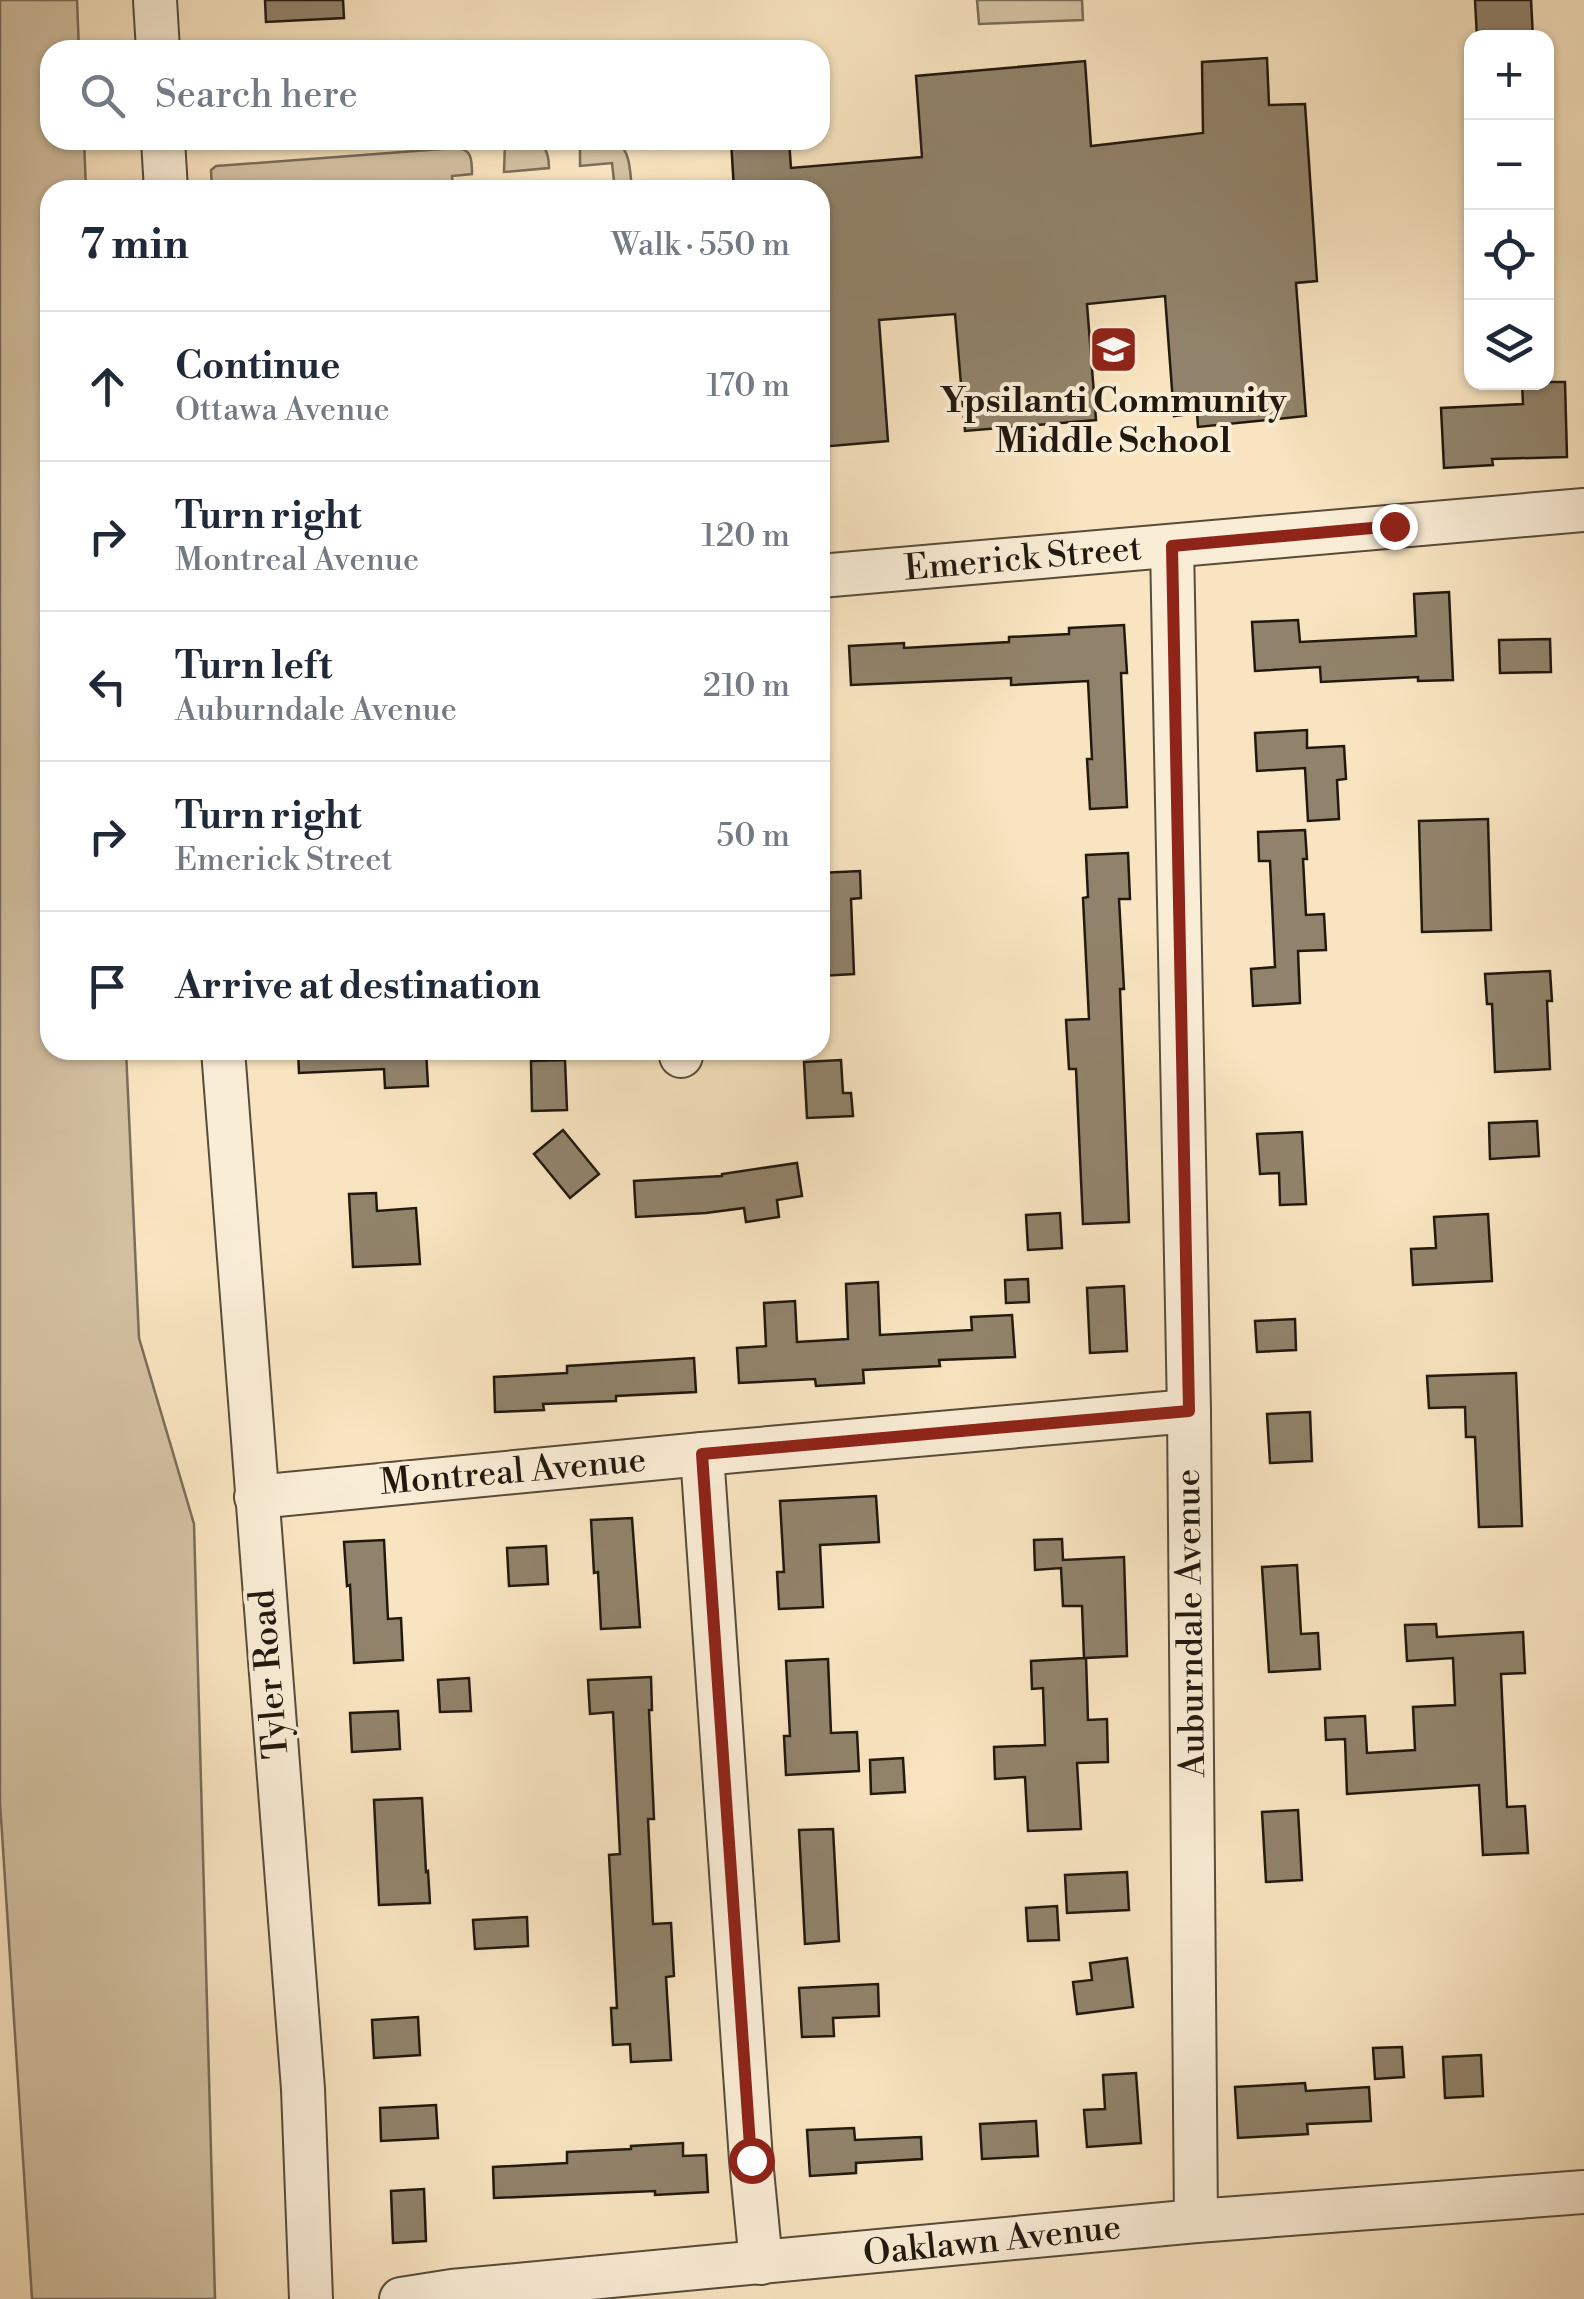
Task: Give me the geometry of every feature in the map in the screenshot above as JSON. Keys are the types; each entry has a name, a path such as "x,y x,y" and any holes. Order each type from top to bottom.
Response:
{"street":[{"path":"155,0 157,40"},
{"path":"164,150 165,180"},
{"name":"Emerick Street","path":"830,575 1584,510"},
{"name":"Auburndale Avenue","path":"1172,546 1189,1411 1196,2221"},
{"name":"Tyler Road","path":"224,1060 303,2089 311,2299"},
{"name":"Montreal Avenue","path":"256,1496 1189,1411"},
{"path":"702,1454 760,2263"},
{"name":"Oaklawn Avenue","path":"401,2299 452,2290 1196,2221 1584,2192"}],"shaded area":[{"path":"0,0 77,0 79,40 40,40 40,150 84,150 86,180 40,180 40,1060 126,1060 139,1338 194,1524 215,2299 32,2299 0,1802"},
{"path":"977,0 1082,0 1083,20 979,24"},
{"path":"463,150 471,160 472,174 452,176 452,180 212,180 211,170 216,166"},
{"path":"505,150 545,150 549,168 504,172"},
{"path":"580,150 624,150 631,180 614,180 612,163 580,166"}],"building":[{"path":"265,0 343,0 344,18 266,22"},
{"path":"1475,0 1531,0 1533,30 1477,30"},
{"path":"1267,58 1269,105 1305,104 1317,281 1296,283 1306,416 1198,427 1197,413 1174,416 1165,296 1087,304 1096,420 965,431 955,314 879,320 888,441 830,446 830,180 733,180 732,150 790,150 791,168 922,157 916,76 1085,61 1091,146 1203,133 1202,62"},
{"path":"1554,382 1565,382 1567,457 1492,459 1493,465 1444,468 1441,408 1523,404 1522,390 1554,390"},
{"path":"1449,592 1453,680 1418,681 1418,677 1321,682 1320,667 1255,671 1252,622 1298,620 1300,642 1416,636 1414,594"},
{"path":"1124,625 1127,673 1121,673 1127,807 1090,809 1088,681 1011,685 1011,678 851,685 849,646 904,643 904,648 1009,642 1009,637 1069,634 1069,628"},
{"path":"1550,639 1551,672 1500,673 1499,640"},
{"path":"1307,730 1307,748 1344,746 1346,779 1337,780 1339,819 1308,821 1305,768 1257,771 1255,733"},
{"path":"1488,819 1491,930 1422,932 1419,821"},
{"path":"1305,830 1306,915 1324,914 1326,950 1298,951 1300,1003 1253,1006 1251,969 1275,967 1270,861 1259,861 1258,832"},
{"path":"1128,853 1130,899 1119,899 1129,1222 1083,1224 1076,1069 1069,1069 1066,1020 1089,1019 1083,898 1088,897 1086,855"},
{"path":"860,871 861,898 851,899 854,974 830,975 830,872"},
{"path":"1550,971 1550,1069 1495,1072 1492,1004 1487,1004 1485,974"},
{"path":"298,1060 427,1060 428,1086 385,1088 384,1069 299,1073"},
{"path":"565,1060 567,1110 532,1111 531,1061"},
{"path":"841,1060 843,1093 851,1093 853,1116 807,1118 804,1062"},
{"path":"1537,1121 1539,1156 1490,1159 1489,1123"},
{"path":"563,1130 599,1174 570,1198 534,1154"},
{"path":"1302,1132 1306,1204 1280,1205 1279,1173 1260,1174 1257,1134"},
{"path":"797,1163 802,1196 777,1200 779,1217 746,1222 744,1208 636,1217 634,1181 722,1176"},
{"path":"376,1193 377,1211 416,1208 420,1264 353,1267 349,1194"},
{"path":"1060,1213 1062,1248 1028,1250 1026,1215"},
{"path":"1488,1214 1492,1281 1413,1285 1411,1249 1436,1248 1434,1217"},
{"path":"1028,1279 1029,1302 1006,1303 1005,1280"},
{"path":"878,1282 880,1335 972,1330 971,1317 1012,1315 1015,1357 939,1360 940,1366 863,1370 864,1383 816,1386 815,1379 739,1383 737,1348 766,1346 764,1303 795,1301 797,1342 848,1339 846,1284"},
{"path":"1124,1286 1127,1351 1090,1353 1087,1288"},
{"path":"1295,1319 1296,1350 1257,1352 1255,1321"},
{"path":"694,1358 696,1392 616,1396 616,1401 543,1404 544,1410 495,1412 494,1377 567,1373 567,1366"},
{"path":"1516,1373 1522,1526 1479,1527 1475,1437 1466,1437 1465,1407 1429,1408 1427,1376"},
{"path":"1310,1412 1312,1461 1270,1463 1267,1414"},
{"path":"876,1496 879,1542 820,1545 823,1607 779,1609 777,1572 784,1572 780,1501"},
{"path":"632,1518 640,1627 601,1629 591,1520"},
{"path":"1062,1539 1063,1560 1124,1557 1127,1656 1086,1658 1088,1720 1107,1719 1108,1762 1077,1763 1081,1829 1028,1831 1025,1777 995,1779 994,1747 1045,1745 1043,1688 1032,1689 1031,1661 1084,1658 1082,1606 1063,1606 1061,1568 1035,1570 1034,1540"},
{"path":"384,1540 388,1619 401,1618 403,1660 354,1663 344,1542"},
{"path":"546,1546 548,1584 509,1586 507,1548"},
{"path":"1297,1565 1301,1634 1318,1633 1320,1669 1269,1672 1262,1567"},
{"path":"1436,1624 1437,1637 1523,1632 1525,1673 1501,1674 1507,1807 1525,1806 1528,1853 1483,1855 1479,1785 1347,1794 1345,1739 1326,1740 1325,1718 1365,1716 1367,1753 1415,1750 1413,1707 1455,1705 1453,1658 1407,1661 1405,1625"},
{"path":"828,1659 831,1733 857,1732 859,1771 786,1775 784,1736 790,1736 786,1661"},
{"path":"651,1677 654,1819 648,1819 653,1924 671,1923 674,1976 666,1977 671,2060 631,2062 630,2044 613,2045 611,2008 617,2008 609,1855 620,1854 613,1712 590,1714 588,1680"},
{"path":"469,1678 471,1711 440,1712 438,1680"},
{"path":"398,1711 400,1749 352,1752 350,1713"},
{"path":"903,1758 905,1792 871,1794 870,1760"},
{"path":"422,1798 430,1903 379,1905 374,1800"},
{"path":"1298,1810 1302,1880 1266,1882 1262,1812"},
{"path":"833,1829 839,1941 805,1944 799,1830"},
{"path":"1127,1872 1129,1910 1067,1913 1065,1875"},
{"path":"1057,1906 1059,1940 1028,1941 1026,1908"},
{"path":"527,1917 528,1946 475,1949 473,1920"},
{"path":"1127,1958 1133,2007 1077,2014 1073,1982 1092,1980 1090,1963"},
{"path":"878,1984 879,2016 833,2018 834,2036 802,2037 799,1988"},
{"path":"418,2017 420,2055 374,2058 372,2020"},
{"path":"1402,2047 1404,2077 1375,2079 1373,2048"},
{"path":"1481,2055 1483,2096 1445,2098 1443,2057"},
{"path":"1136,2073 1141,2143 1087,2147 1084,2110 1105,2109 1103,2075"},
{"path":"1305,2083 1306,2091 1369,2087 1371,2121 1307,2124 1308,2134 1238,2138 1235,2087"},
{"path":"436,2105 438,2138 381,2141 380,2108"},
{"path":"1036,2121 1038,2156 982,2159 980,2124"},
{"path":"854,2128 855,2140 921,2137 922,2159 856,2163 856,2173 810,2176 807,2130"},
{"path":"683,2143 683,2156 706,2155 708,2192 494,2198 493,2167 567,2163 567,2152"},
{"path":"424,2189 426,2241 393,2243 391,2191"}],"place":[{"name":"Ypsilanti Community Middle School","path":"1113,349"}],"route":[{"path":"751,2160 702,1454 1189,1411 1172,546 1394,526"}]}
